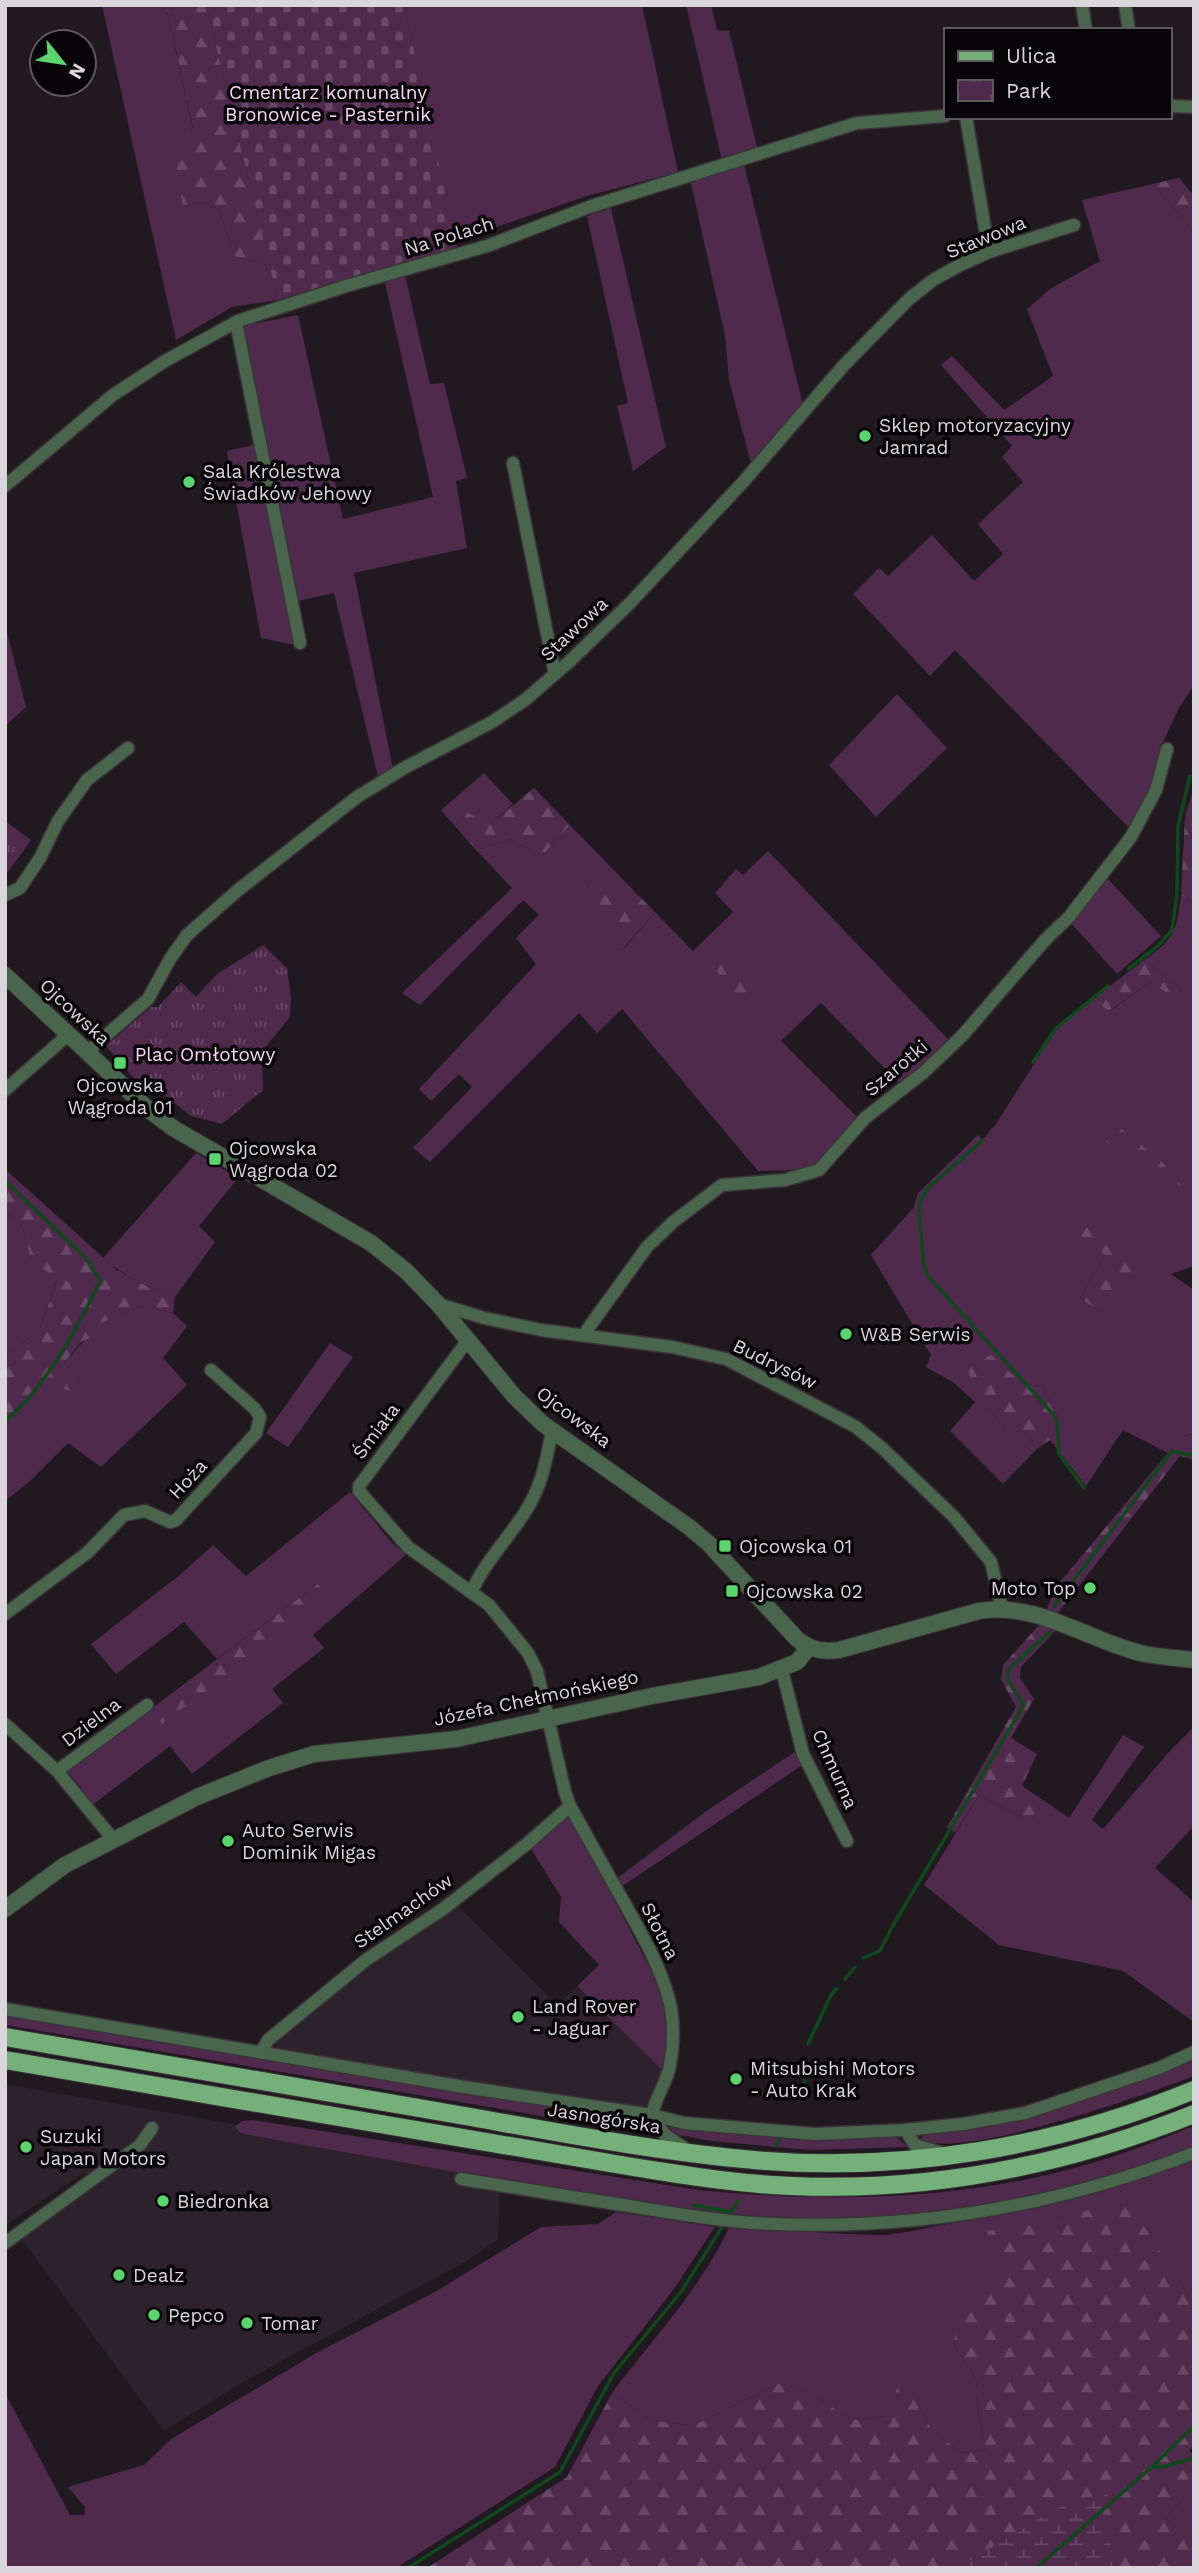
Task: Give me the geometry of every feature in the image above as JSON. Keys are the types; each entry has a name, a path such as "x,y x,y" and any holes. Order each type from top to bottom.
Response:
{"main road":[{"name":"Jasnogórska","path":"5,2037 692,2153 753,2160 830,2163 895,2161 1010,2146 1065,2134 1121,2117 1194,2090"},
{"path":"5,2060 632,2167 780,2185 892,2185 989,2173 1085,2151 1194,2114"}],"street":[{"path":"1082,5 1086,28"},
{"path":"1125,5 1129,28"},
{"path":"1171,106 1194,107"},
{"name":"Na Polach","path":"5,486 113,395 165,361 236,322 346,286 487,246 589,207 857,123 944,116"},
{"path":"966,119 989,252"},
{"name":"Stawowa","path":"87,1052 148,999 187,935 237,891 357,797 406,767 492,722 525,700 555,674 630,603 744,481 828,383 906,302 933,280 989,252 1074,225"},
{"path":"236,322 300,643"},
{"path":"513,463 555,674"},
{"path":"5,895 20,888 40,858 58,821 87,780 128,748"},
{"name":"Szarotki","path":"584,1334 647,1247 673,1222 722,1185 785,1180 819,1170 865,1118 924,1072 962,1035 1045,940 1069,917 1131,837 1156,790 1167,749"},
{"name":"Ojcowska","path":"5,975 149,1110 173,1128 371,1243 406,1271 439,1304 514,1396 552,1431 689,1527 797,1639 808,1647"},
{"path":"5,1090 69,1034"},
{"name":"Budrysów","path":"439,1304 484,1318 530,1327 672,1347 726,1359 856,1427 882,1448 974,1538 991,1562 1002,1609"},
{"name":"Śmiała","path":"468,1339 359,1486 359,1491 408,1547 489,1605 528,1653 543,1687 548,1718"},
{"name":"Hoża","path":"5,1614 87,1553 124,1515 145,1511 170,1522 176,1520 256,1433 260,1417 255,1409 211,1370"},
{"path":"472,1591 480,1574 538,1489 552,1431"},
{"path":"808,1647 821,1651 839,1650 979,1611 1002,1609 1049,1619 1144,1654 1194,1660"},
{"name":"Józefa Chełmońskiego","path":"5,1909 56,1870 113,1839 197,1797 269,1768 314,1754 456,1738 652,1696 759,1677 797,1662 808,1647"},
{"name":"Chmurna","path":"782,1670 803,1754 847,1841"},
{"name":"Dzielna","path":"57,1771 147,1705"},
{"name":"Słotna","path":"548,1718 570,1805 643,1937 668,1997 672,2019 671,2065 654,2103 652,2115"},
{"name":"Dzielna","path":"5,1724 57,1771 113,1839"},
{"name":"Stelmachów","path":"262,2051 268,2040 366,1960 443,1909 528,1843 570,1805"},
{"path":"5,2009 55,2020 262,2051 470,2088 652,2115 684,2123 815,2134 905,2130 963,2124 1025,2113 1159,2068 1194,2052"},
{"path":"652,2115 664,2134 692,2153"},
{"path":"5,2243 140,2145 152,2129"},
{"path":"905,2130 911,2141 919,2147 953,2155"},
{"path":"461,2179 702,2218 765,2223 869,2225 964,2216 1050,2199 1119,2180 1194,2153"}],"shaded area":[{"path":"455,1903 557,2005 577,1986 664,2072 644,2109 587,2102 277,2048 275,2042 369,1961"},
{"path":"5,2084 501,2171 498,2239 470,2259 243,2382 164,2431 20,2237 92,2183 84,2173 7,2224 5,2237"}],"green space":[{"path":"102,5 166,5 193,130 183,207 201,202 219,209 234,256 270,266 278,300 232,307 176,340"},
{"path":"166,5 206,5 270,266 234,256 219,209 201,202 183,207 172,147 193,129"},
{"name":"Cmentarz komunalny Bronowice - Pasternik","path":"206,5 404,5 457,247 278,300"},
{"path":"404,5 642,5 678,172 587,196 455,241"},
{"path":"686,5 711,5 717,30 729,31 758,151 722,161"},
{"path":"744,164 803,405 752,467 729,380 725,336 690,179"},
{"path":"1179,178 1194,196 1194,232 1153,184"},
{"path":"1153,184 1194,232 1194,685 1179,708 1163,742 1157,768 1132,831 955,650 930,676 853,594 879,568 888,576 932,535 974,581 1003,554 978,524 1023,482 1002,457 1012,446 941,365 952,356 1004,410 1053,376 1027,309 1050,289 1100,261 1082,200"},
{"path":"611,208 666,447 633,471 617,406 628,403 587,216"},
{"path":"405,275 430,384 444,383 467,478 456,481 467,548 354,573 393,769 378,777 334,593 298,601 306,644 289,644 261,638 227,451 257,444 232,328 298,315 343,519 433,497 385,283"},
{"path":"5,624 26,707 5,726"},
{"path":"897,694 947,748 876,817 829,765"},
{"path":"484,773 513,804 488,826 467,812 455,826 441,810"},
{"path":"1194,787 1194,905 1181,895 1185,816"},
{"path":"534,788 570,825 542,856 510,839 476,850 455,826 467,812 489,825"},
{"path":"5,821 31,840 5,876"},
{"path":"570,825 638,895 625,904 623,950 655,912 693,951 733,912 715,893 736,869 743,875 768,851 948,1039 901,1085 821,1003 781,1041 859,1119 820,1161 801,1170 758,1171 622,1009 597,1033 579,1013 430,1162 413,1148 472,1087 459,1074 431,1101 419,1089 536,964 516,938 539,915 523,900 420,1005 402,993 512,888 476,850 510,839 542,856"},
{"path":"601,878 625,903 638,895 655,912 622,950 581,896"},
{"path":"1107,878 1161,936 1117,974 1070,922"},
{"path":"1181,895 1194,905 1194,1266 1171,1274 1194,1290 1194,1434 1182,1436 1168,1453 1123,1430 1086,1486 1050,1440 1062,1425 1043,1387 1022,1383 975,1402 954,1383 926,1367 931,1355 871,1255 914,1207 918,1193 978,1135 982,1140 996,1124 1055,1031 1093,999 1110,1011 1151,982 1177,999 1181,989 1144,960 1163,946 1173,933","holes":["1105,1255 1102,1313 1080,1298"]},
{"name":"Plac Omłotowy","path":"263,945 287,968 291,997 290,1017 262,1051 263,1090 222,1124 191,1116 155,1088 148,1094 106,1046 151,1007 158,1007 181,982 196,997 217,974"},
{"path":"726,957 761,996 749,1009 714,968"},
{"path":"1144,960 1181,989 1177,1000 1151,982 1109,1011 1093,999"},
{"path":"1118,1126 1162,1162 1185,1191 1180,1195 1106,1142"},
{"path":"196,1153 238,1178 199,1226 215,1242 175,1297 129,1276 103,1258"},
{"path":"5,1169 117,1270 175,1297 173,1313 141,1306 99,1324 95,1336 82,1341 64,1363 81,1382 77,1392 39,1384 26,1407 5,1426 5,1356 39,1331 57,1280 31,1259 21,1223 5,1211"},
{"path":"5,1211 21,1223 31,1259 57,1279 39,1331 5,1356"},
{"path":"1095,1219 1141,1261 1102,1313 1080,1298 1105,1255 1079,1234"},
{"path":"141,1306 173,1313 187,1326 163,1358 187,1385 101,1467 68,1443 28,1483 5,1501 5,1426 26,1407 39,1384 81,1382 64,1363 99,1324"},
{"path":"330,1343 353,1357 288,1447 266,1433"},
{"path":"991,1355 1022,1383 1043,1387 1062,1425 1050,1440 1037,1449 1022,1430 1007,1430 990,1411 975,1402 968,1367"},
{"path":"975,1402 990,1411 1007,1430 1022,1430 1037,1449 1003,1484 950,1431"},
{"path":"1194,1434 1194,1460 1180,1456 1057,1614 1047,1609 1055,1588 1182,1436"},
{"path":"350,1492 392,1543 407,1554 313,1635 324,1648 272,1689 283,1703 192,1774 170,1746 91,1806 80,1786 66,1770 152,1708 163,1723 318,1584 217,1659 184,1622 116,1674 91,1644 181,1574 213,1545 246,1576"},
{"path":"318,1584 328,1599 162,1724 152,1708"},
{"path":"1040,1624 1058,1628 1021,1667 1020,1678 1034,1699 1011,1738 1037,1754 1022,1786 1043,1800 1030,1822 979,1795 955,1833 947,1827 1016,1707 1001,1679 1003,1665"},
{"path":"1194,1727 1194,1826 1155,1868 1194,1902 1194,2022 1123,1971 999,1945 924,1885 979,1795 1030,1822 1043,1800 1069,1818 1123,1735 1144,1747 1092,1820 1103,1829"},
{"path":"799,1749 804,1764 621,1887 615,1880 705,1812"},
{"path":"562,1818 571,1818 664,1999 667,2028 664,2072 577,1986 599,1965 559,1922 561,1897 530,1847"},
{"path":"5,2016 639,2119 646,2124 650,2132 643,2133 5,2025"},
{"path":"1194,2058 1194,2076 1055,2122 973,2141 942,2144 921,2139 924,2134 954,2131"},
{"path":"253,2120 698,2190 796,2197 894,2196 992,2186 1089,2164 1194,2126 1194,2150 1114,2178 997,2206 852,2221 702,2213 249,2135 239,2132 235,2126 243,2121"},
{"path":"664,2124 779,2136 895,2136 908,2147 810,2150 711,2141 669,2133"},
{"path":"1194,2158 1194,2304 1127,2201 1059,2218 953,2343 976,2379 979,2418 986,2450 961,2453 932,2430 910,2388 898,2387 887,2416 854,2420 802,2389 778,2384 692,2426 651,2420 612,2393 690,2293 729,2228 878,2235 903,2233 1010,2213 1072,2198"},
{"path":"1127,2200 1194,2304 1194,2447 1189,2450 1194,2456 1194,2502 1187,2496 1165,2518 1194,2543 1194,2568 1120,2568 1100,2521 1107,2494 957,2568 427,2568 567,2477 612,2393 651,2420 692,2426 778,2384 802,2389 854,2420 886,2416 898,2386 910,2388 932,2430 961,2453 986,2450 979,2418 976,2379 953,2343 965,2303 1001,2286 987,2231 1059,2218"},
{"path":"616,2212 715,2227 674,2289 598,2386 555,2467 396,2568 5,2568 5,2393 70,2515 84,2515 85,2507 68,2487 144,2465 171,2439 318,2352 435,2292 541,2227 598,2224"},
{"path":"1108,2494 1101,2521 1120,2568 957,2568 1068,2502"},
{"path":"1187,2496 1194,2502 1194,2543 1165,2518"}],"waterway":[{"path":"1128,969 1159,945 1172,930 1177,895 1178,826 1190,776"},
{"path":"1033,1062 1055,1029 1108,986"},
{"path":"983,1140 929,1187 920,1202 924,1265 927,1275 1053,1414 1057,1421 1059,1454 1084,1488"},
{"path":"5,1181 88,1260 100,1281 71,1337 47,1374 34,1392 5,1421"},
{"path":"1054,1606 1172,1451 1194,1456"},
{"path":"863,1958 880,1951 1024,1705 1007,1679 1009,1669 1050,1632"},
{"path":"845,1979 855,1967"},
{"path":"808,2044 831,1995 837,1988"},
{"path":"801,2064 805,2081 803,2089"},
{"path":"776,2146 780,2138"},
{"path":"732,2211 738,2201"},
{"path":"693,2205 731,2212"},
{"path":"408,2568 560,2472 614,2373 681,2292 722,2227"},
{"path":"1036,2568 1152,2467 1194,2426"},
{"path":"1152,2467 1163,2467 1194,2458"}],"place":[{"name":"Sklep motoryzacyjny Jamrad","path":"865,436"},
{"name":"Sala Królestwa Świadków Jehowy","path":"189,482"},
{"name":"Ojcowska Wągroda 01","path":"120,1063"},
{"name":"Ojcowska Wągroda 02","path":"215,1159"},
{"name":"W&B Serwis","path":"846,1334"},
{"name":"Ojcowska 01","path":"725,1546"},
{"name":"Moto Top","path":"1090,1588"},
{"name":"Ojcowska 02","path":"732,1591"},
{"name":"Auto Serwis Dominik Migas","path":"228,1841"},
{"name":"Land Rover - Jaguar","path":"518,2017"},
{"name":"Mitsubishi Motors - Auto Krak","path":"736,2079"},
{"name":"Suzuki Japan Motors","path":"26,2147"},
{"name":"Biedronka","path":"163,2201"},
{"name":"Dealz","path":"119,2275"},
{"name":"Pepco","path":"154,2315"},
{"name":"Tomar","path":"247,2323"}]}
